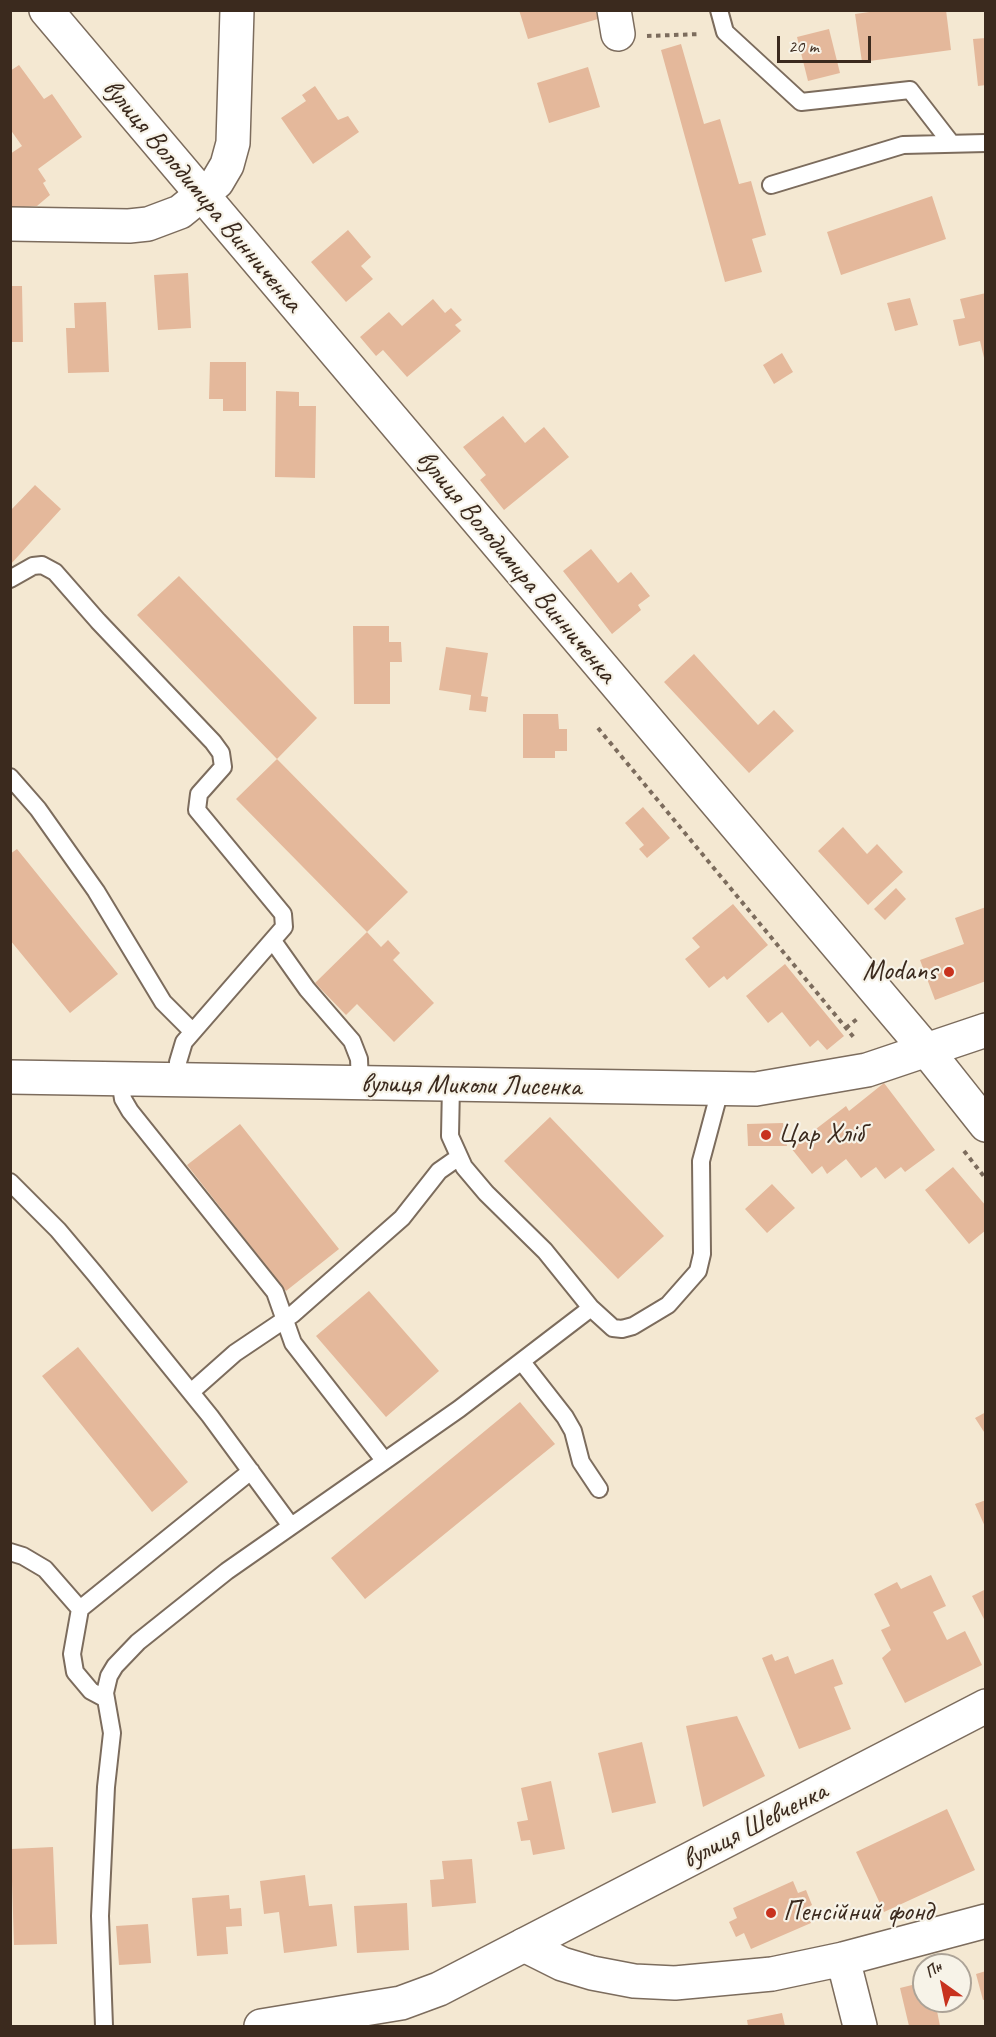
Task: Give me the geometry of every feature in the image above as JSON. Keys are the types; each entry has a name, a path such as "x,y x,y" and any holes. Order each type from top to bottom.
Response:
{"street":[{"name":"вулиця Володимира Винниченка","path":"46,10 201,196 928,1052 986,1125"},
{"path":"10,224 129,226 148,224 180,212 218,182 227,165 233,143 237,10"},
{"name":"вулиця Миколи Лисенка","path":"10,1077 756,1089 836,1077 928,1052 986,1030"},
{"name":"вулиця Шевченка","path":"261,2026 402,2003 439,1989 986,1706"},
{"path":"524,1945 562,1964 592,1973 634,1981 675,1983 772,1974 843,1959 986,1921"},
{"path":"843,1959 860,2026"}],"lane":[{"path":"719,10 724,32 801,102 910,90 951,143"},
{"path":"771,185 903,145 986,143"},
{"path":"10,579 33,566 42,565 55,572 98,621 213,742 221,753 224,767 199,794 197,810 283,914 284,927 192,1031 179,1052 178,1080"},
{"path":"10,777 38,809 96,891 163,1002 192,1031"},
{"path":"273,941 307,989 352,1041 359,1059 360,1084"},
{"path":"120,1079 123,1099 130,1111 275,1292 293,1342 384,1460"},
{"path":"451,1085 450,1136 459,1157 479,1186 560,1267 591,1308 613,1328 622,1329 633,1326 668,1305 698,1271 702,1254 701,1161 720,1090"},
{"path":"191,1392 235,1353 284,1321 402,1218 440,1171 459,1157"},
{"path":"10,1182 58,1230 191,1392 291,1526"},
{"path":"104,2026 100,1916 112,1732 106,1699 109,1676 124,1655 227,1571 522,1362 591,1308"},
{"path":"522,1362 565,1417 573,1431 581,1462 599,1490"},
{"path":"106,1699 91,1690 75,1672 72,1654 80,1610 251,1472"},
{"path":"10,1552 23,1556 45,1569 80,1610"}],"path":[{"path":"658,37 724,32"},
{"path":"598,728 859,1044"}],"building":[{"path":"519,10 595,10 598,19 528,39"},
{"path":"884,10 946,10 951,50 862,62 855,14"},
{"path":"829,29 840,73 808,81 797,37"},
{"path":"986,38 986,85 978,86 973,39"},
{"path":"681,44 704,124 720,119 739,184 751,181 766,235 752,239 762,272 725,282 661,50"},
{"path":"19,65 44,99 52,94 82,137 38,169 46,181 43,183 50,195 37,206 10,208 10,154 22,146 10,129 10,71"},
{"path":"588,67 600,107 549,123 537,83"},
{"path":"315,86 338,120 348,116 359,132 313,164 281,118 306,101 302,95"},
{"path":"932,196 946,239 841,275 827,232"},
{"path":"348,230 371,257 361,266 373,279 346,302 311,262"},
{"path":"188,273 191,328 158,330 154,275"},
{"path":"10,286 22,286 23,342 10,342"},
{"path":"986,293 985,362 980,341 959,346 953,320 965,318 960,299"},
{"path":"910,298 918,325 895,331 887,303"},
{"path":"433,299 445,313 451,308 462,320 455,325 461,331 407,377 383,350 376,356 360,337 389,312 402,326"},
{"path":"106,302 109,372 68,373 66,328 75,328 74,303"},
{"path":"782,353 793,372 774,384 763,365"},
{"path":"210,362 246,362 246,411 223,411 223,399 209,399"},
{"path":"276,391 299,392 299,406 316,406 315,478 275,477"},
{"path":"503,416 525,443 544,427 569,457 504,510 480,480 486,475 463,447"},
{"path":"35,485 61,509 10,565 10,511"},
{"path":"591,549 618,583 631,572 650,596 638,605 641,610 612,634 563,571"},
{"path":"179,576 317,718 277,759 137,615"},
{"path":"353,626 389,626 389,642 401,642 402,662 390,662 390,704 354,704"},
{"path":"446,647 488,653 481,696 488,697 486,712 469,710 471,695 439,690"},
{"path":"694,654 758,725 774,710 794,731 749,773 664,682"},
{"path":"523,714 558,714 559,729 567,729 567,751 555,751 555,758 523,758"},
{"path":"277,759 408,892 367,932 236,799"},
{"path":"643,807 670,838 647,858 639,849 644,845 625,823"},
{"path":"843,827 867,854 877,844 903,872 868,905 818,851"},
{"path":"17,849 118,974 70,1013 10,940 10,854"},
{"path":"896,888 906,899 885,920 874,909"},
{"path":"733,904 768,945 727,980 724,976 709,988 685,959 700,947 692,938"},
{"path":"986,907 986,981 935,1000 920,960 964,944 955,918"},
{"path":"367,932 381,947 388,940 400,953 393,960 434,1003 394,1042 357,1004 346,1015 315,983"},
{"path":"785,964 844,1036 827,1050 818,1040 810,1047 782,1012 768,1023 746,996"},
{"path":"884,1083 935,1150 905,1172 901,1167 885,1179 876,1167 861,1178 846,1159 827,1174 822,1166 812,1174 791,1148 846,1106 849,1111"},
{"path":"550,1117 664,1236 618,1279 504,1161"},
{"name":"Цар Хліб","path":"783,1123 787,1146 748,1146 747,1124"},
{"path":"240,1124 339,1249 286,1291 187,1165"},
{"path":"953,1167 986,1206 986,1230 969,1244 925,1190"},
{"path":"772,1184 795,1208 767,1233 745,1209"},
{"path":"369,1291 439,1371 386,1417 316,1336"},
{"path":"78,1347 188,1482 152,1512 42,1376"},
{"path":"520,1402 555,1444 365,1599 331,1558"},
{"path":"986,1412 986,1435 975,1418"},
{"path":"986,1500 986,1529 975,1504"},
{"path":"931,1575 946,1606 933,1612 947,1640 965,1631 982,1665 905,1703 882,1658 891,1650 881,1630 890,1626 874,1594 897,1582 901,1589"},
{"path":"986,1589 986,1623 972,1596"},
{"path":"772,1654 775,1661 788,1656 795,1674 833,1659 843,1684 834,1687 851,1729 799,1749 762,1658"},
{"path":"737,1716 765,1776 703,1807 686,1726"},
{"path":"642,1742 656,1803 612,1813 598,1753"},
{"path":"551,1781 565,1849 533,1855 530,1840 521,1841 517,1822 528,1820 521,1788"},
{"path":"947,1809 975,1870 884,1912 856,1852"},
{"path":"53,1847 57,1944 14,1945 11,1849"},
{"path":"472,1859 476,1903 432,1907 430,1880 444,1879 442,1861"},
{"path":"305,1875 309,1906 332,1904 337,1946 284,1953 279,1912 264,1914 260,1881"},
{"name":"Пенсійний фонд","path":"793,1881 798,1893 806,1890 812,1905 805,1909 811,1923 751,1949 744,1933 736,1937 729,1922 737,1918 733,1908"},
{"path":"229,1895 230,1909 241,1908 242,1926 226,1927 228,1954 197,1956 192,1898"},
{"path":"407,1903 409,1950 357,1953 354,1906"},
{"path":"148,1924 151,1963 119,1965 116,1926"},
{"path":"986,1971 986,1999 983,2000 976,1974"},
{"path":"912,1985 912,2013 937,2013 940,2026 909,2026 900,1988"},
{"path":"782,2013 785,2026 748,2026 747,2020"}],"place":[{"name":"Modans","path":"949,972"},
{"name":"Цар Хліб","path":"766,1135"},
{"name":"Пенсійний фонд","path":"771,1913"}]}
